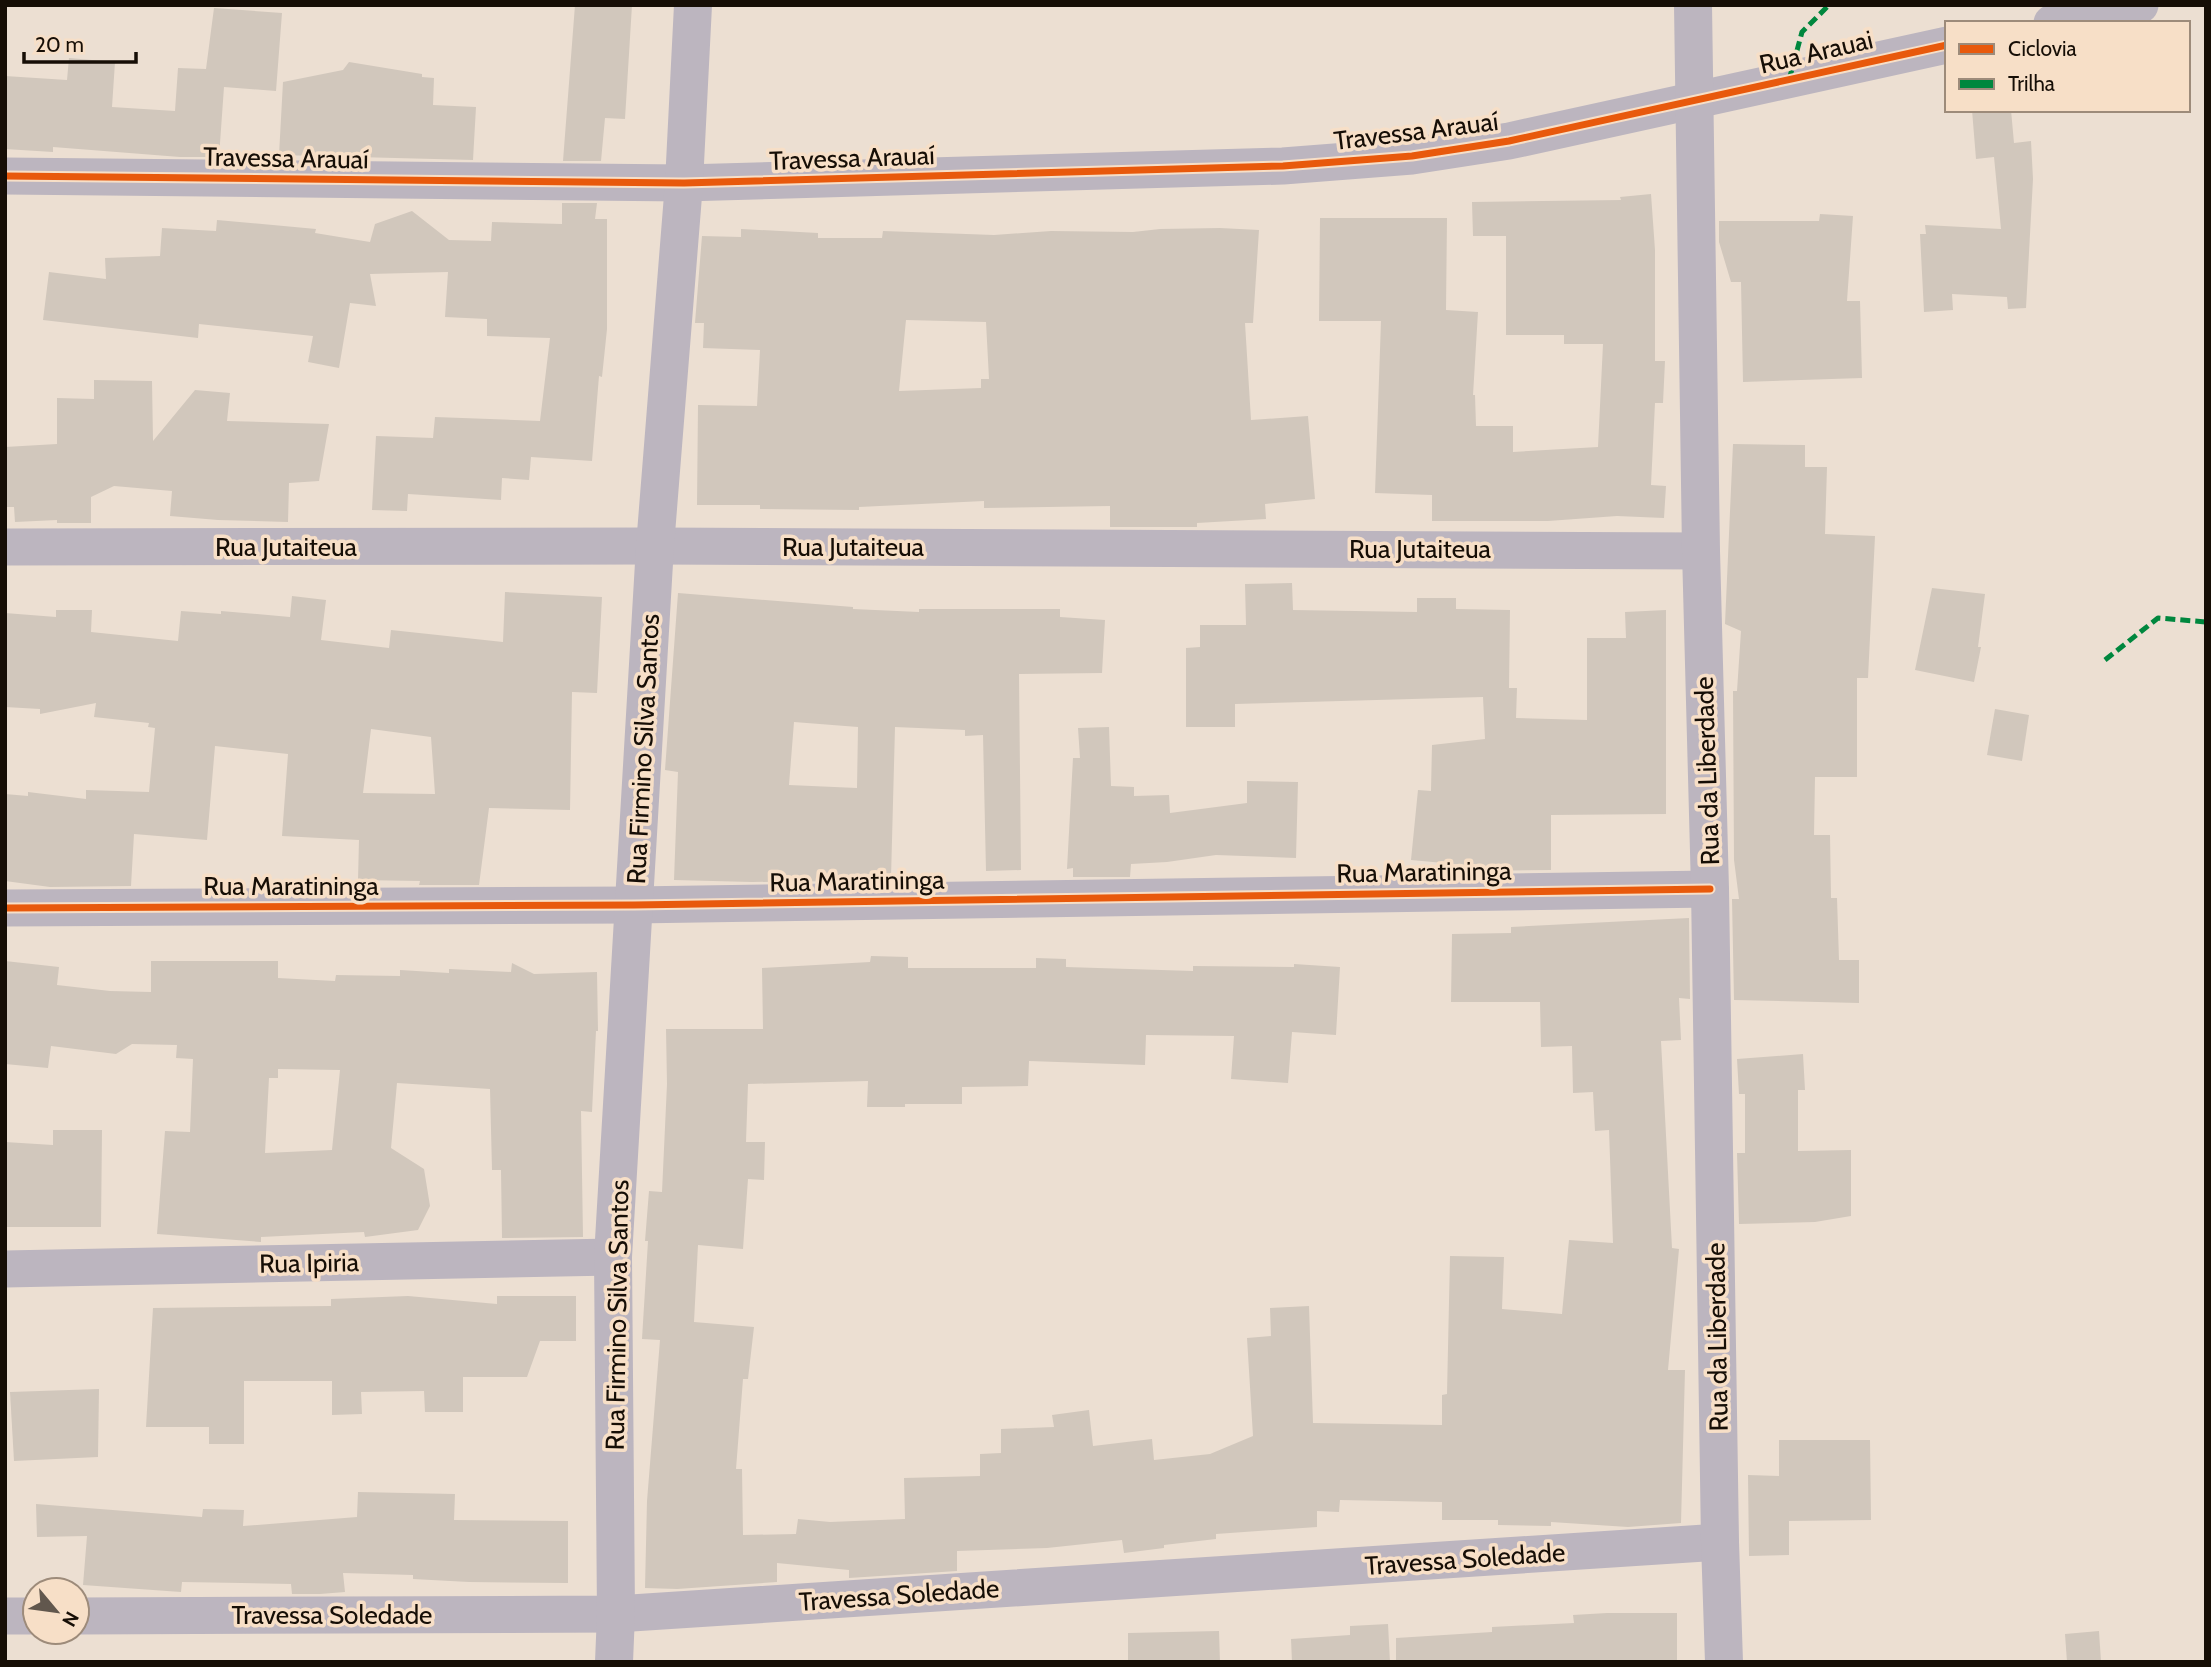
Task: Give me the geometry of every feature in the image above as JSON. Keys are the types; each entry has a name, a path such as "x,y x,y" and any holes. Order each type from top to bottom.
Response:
{"street":[{"name":"Rua Firmino Silva Santos","path":"614,1662 616,1614 613,1257 655,546 684,183 693,5"},
{"name":"Rua da Liberdade","path":"1692,5 1724,1662"},
{"path":"2062,21 2140,5"},
{"name":"Rua Arauai","path":"1694,101 1945,45"},
{"name":"Travessa Arauaí","path":"5,176 684,183 1283,166 1400,158 1509,141 1694,101"},
{"name":"Rua Jutaiteua","path":"5,547 655,546 1701,551"},
{"name":"Rua Maratininga","path":"5,908 634,905 1710,889"},
{"name":"Rua Ipiria","path":"5,1269 613,1257"},
{"name":"Travessa Soledade","path":"91,1616 616,1614 1720,1542"}],"building":[{"path":"575,5 632,5 625,119 605,118 601,161 563,161"},
{"path":"214,8 282,13 276,91 224,87 219,157 180,157 53,147 53,152 5,149 5,76 67,80 69,58 115,62 112,107 175,111 178,68 206,69"},
{"path":"349,62 434,78 433,105 476,107 473,160 279,155 283,82 343,70"},
{"path":"1972,112 2011,112 2014,143 2031,141 2033,179 2026,308 2008,309 2007,297 1952,294 1953,310 1924,312 1920,234 1926,234 1925,225 2001,229 1994,157 1976,159"},
{"path":"1651,194 1655,250 1655,361 1665,361 1663,403 1655,403 1651,485 1666,486 1664,518 1617,516 1548,521 1432,521 1432,495 1375,493 1381,321 1319,321 1320,218 1447,218 1446,310 1478,312 1473,395 1476,426 1513,426 1513,452 1598,447 1603,344 1564,344 1564,335 1506,335 1506,236 1473,236 1472,202 1621,200 1620,197"},
{"path":"562,203 597,203 595,219 607,219 607,329 602,377 599,376 592,461 531,457 529,480 502,478 501,500 408,494 407,511 372,510 376,436 433,438 435,417 540,421 550,338 487,336 487,319 445,317 448,272 370,274 376,306 350,303 339,368 308,362 313,336 199,324 198,338 43,320 49,272 106,279 105,258 160,256 162,228 216,231 217,220 316,229 315,233 370,242 375,224 412,211 449,240 491,241 492,222 562,224"},
{"path":"1820,214 1853,216 1847,301 1860,301 1862,378 1743,382 1741,282 1731,282 1719,242 1719,221 1819,221"},
{"path":"741,229 818,233 818,238 882,238 883,231 994,235 1160,229 1259,230 1253,323 1245,323 1251,420 1308,416 1315,499 1265,504 1266,519 1197,523 1197,527 1110,527 1110,506 984,508 984,501 859,507 859,510 697,505 698,405 757,406 760,350 703,348 704,323 695,323 702,236 741,237","holes":["906,320 986,322 989,379 981,379 981,388 899,391"]},
{"path":"94,380 152,381 153,441 195,390 230,393 227,421 329,424 319,481 289,483 288,522 170,516 172,491 114,486 91,497 91,523 57,523 57,520 15,522 14,507 5,507 5,447 57,444 57,398 94,399"},
{"path":"1733,444 1805,445 1805,467 1827,467 1825,534 1875,536 1868,678 1857,678 1857,777 1815,777 1814,835 1830,835 1831,898 1837,898 1839,960 1859,960 1859,1003 1734,1000 1732,899 1739,899 1734,860 1733,691 1737,691 1741,631 1725,624"},
{"path":"1292,583 1293,610 1417,612 1417,598 1456,598 1456,609 1510,610 1509,688 1517,688 1516,718 1587,720 1587,638 1626,638 1625,612 1666,610 1666,814 1551,815 1551,870 1475,871 1476,866 1411,860 1418,790 1431,791 1432,745 1485,739 1483,697 1235,704 1235,727 1186,727 1186,648 1200,647 1200,625 1246,625 1245,584"},
{"path":"1932,588 1985,594 1978,647 1981,647 1974,682 1915,670"},
{"path":"505,592 602,597 597,693 572,692 570,810 489,808 479,885 419,885 420,881 358,880 359,840 282,836 288,754 215,746 207,840 134,834 131,886 50,887 5,881 5,794 28,796 28,792 86,799 86,790 149,792 155,728 148,727 149,723 94,717 96,703 40,714 40,709 5,707 5,613 56,617 56,610 92,610 91,632 178,641 181,611 221,614 221,611 290,617 292,596 326,600 321,640 389,648 391,630 503,642","holes":["371,729 431,737 435,794 363,793"]},
{"path":"678,593 853,609 919,612 919,609 1060,609 1060,617 1105,620 1102,673 1019,674 1021,870 986,871 983,735 965,736 965,730 895,727 891,878 844,877 844,881 752,882 674,880 678,772 665,770","holes":["794,722 858,727 857,788 789,785"]},
{"path":"1995,709 2029,715 2022,761 1987,755"},
{"path":"1109,727 1111,786 1134,787 1134,796 1169,795 1170,813 1247,803 1247,781 1298,782 1296,858 1216,855 1131,864 1130,877 1073,877 1073,868 1067,869 1073,758 1080,758 1078,728"},
{"path":"1689,918 1690,999 1679,998 1681,1040 1661,1041 1672,1248 1679,1249 1668,1370 1685,1370 1681,1523 1628,1527 1551,1522 1551,1526 1498,1525 1498,1520 1442,1520 1442,1502 1340,1500 1339,1512 1317,1511 1317,1527 1216,1534 1216,1539 1164,1545 1164,1548 1124,1553 1122,1540 1047,1548 957,1551 957,1571 849,1578 849,1570 777,1563 777,1582 677,1589 645,1588 647,1501 660,1340 642,1339 648,1241 645,1241 649,1191 662,1192 667,1084 666,1029 763,1029 762,968 870,962 871,956 908,957 908,968 1036,968 1036,958 1066,959 1066,967 1193,971 1193,966 1294,967 1294,964 1340,967 1336,1035 1292,1032 1288,1083 1231,1079 1234,1036 1146,1035 1145,1065 1029,1061 1028,1086 962,1087 962,1104 867,1107 868,1081 748,1084 746,1142 765,1142 764,1180 748,1179 743,1249 698,1245 694,1322 754,1327 748,1379 743,1379 736,1469 742,1469 743,1535 796,1534 798,1519 830,1522 905,1519 904,1478 980,1476 980,1454 1001,1453 1001,1429 1054,1427 1052,1415 1089,1410 1093,1446 1152,1439 1154,1460 1210,1454 1253,1436 1247,1338 1271,1336 1270,1308 1309,1306 1313,1423 1442,1425 1442,1395 1447,1394 1450,1256 1504,1257 1502,1309 1562,1314 1569,1240 1613,1243 1609,1130 1595,1131 1593,1092 1573,1093 1572,1046 1541,1047 1540,1002 1451,1002 1452,934 1511,933 1511,927"},
{"path":"5,961 59,967 57,985 151,992 151,961 278,961 278,978 335,981 336,975 400,976 400,970 449,973 449,969 511,972 512,963 534,974 597,972 598,1031 592,1112 581,1111 583,1237 502,1238 501,1170 492,1170 490,1089 397,1083 391,1148 424,1169 430,1206 418,1230 365,1237 364,1232 261,1237 261,1242 157,1234 165,1131 190,1132 193,1059 176,1058 177,1045 132,1044 116,1054 51,1046 48,1068 5,1064","holes":["278,1069 340,1070 332,1150 265,1153 269,1078 278,1078"]},
{"path":"1803,1054 1805,1090 1798,1090 1798,1151 1851,1150 1851,1216 1815,1222 1739,1224 1737,1153 1745,1153 1745,1094 1739,1094 1737,1059"},
{"path":"53,1130 102,1130 101,1227 5,1227 5,1142 53,1145"},
{"path":"408,1296 497,1304 497,1296 576,1296 576,1341 540,1341 527,1377 463,1377 463,1412 425,1412 424,1391 361,1392 362,1414 332,1415 332,1381 244,1381 244,1444 209,1444 209,1427 146,1427 153,1308 331,1306 331,1299"},
{"path":"99,1389 98,1457 14,1461 10,1392"},
{"path":"1779,1440 1870,1440 1871,1520 1789,1521 1789,1555 1749,1556 1748,1475 1779,1476"},
{"path":"358,1492 455,1494 454,1520 568,1521 568,1583 469,1582 413,1579 413,1575 343,1573 345,1592 320,1594 292,1594 291,1584 182,1582 181,1592 91,1586 91,1576 84,1576 87,1536 37,1537 36,1504 202,1517 203,1509 244,1510 243,1526 357,1517"},
{"path":"1677,1613 1677,1662 1396,1662 1396,1638 1492,1632 1492,1627 1574,1623 1573,1615"},
{"path":"1388,1624 1390,1662 1292,1662 1291,1639 1350,1635 1350,1626"},
{"path":"1219,1631 1220,1662 1128,1662 1128,1633"},
{"path":"2099,1631 2101,1662 2067,1662 2065,1634"}],"marked path":[{"path":"1789,80 1802,32 1829,5"},
{"path":"2105,660 2158,618 2206,622"}],"cycle path":[{"path":"5,176 684,183 1283,166 1412,156 1509,141 1945,45"},
{"path":"5,908 634,905 1710,889"}]}
